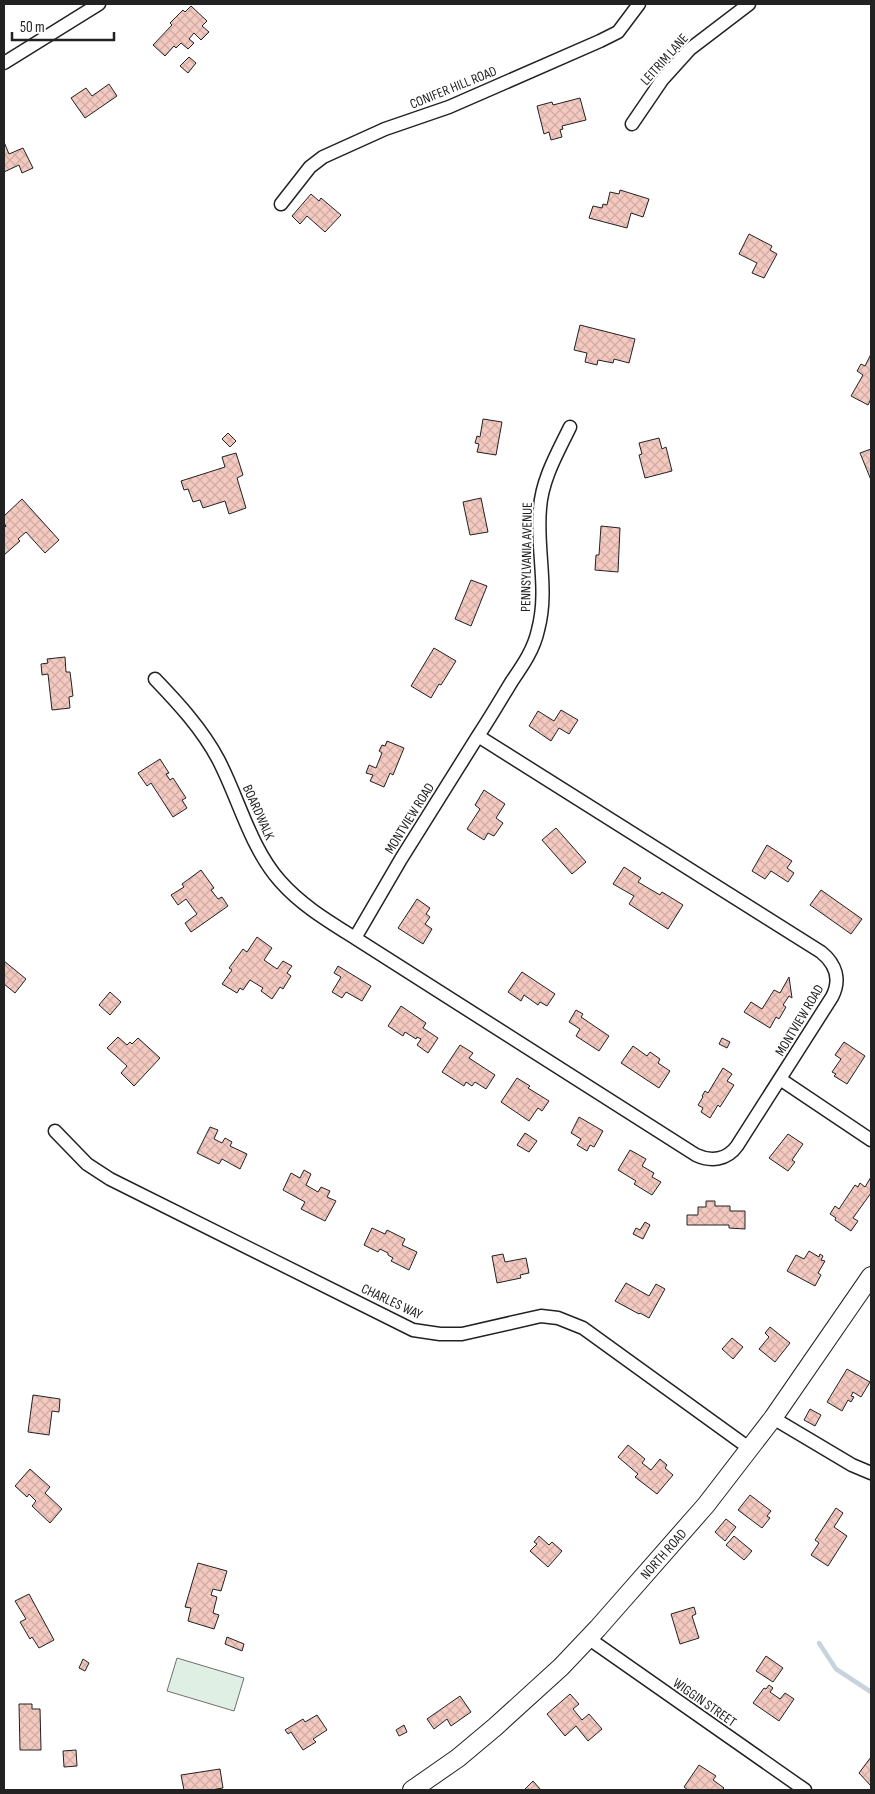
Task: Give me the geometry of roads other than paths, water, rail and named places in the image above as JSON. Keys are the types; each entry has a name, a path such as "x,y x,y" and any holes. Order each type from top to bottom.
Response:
{"main road":[{"name":"NORTH ROAD","path":"412,1790 458,1758 496,1727 556,1672 588,1638 706,1505 773,1418 871,1276"}],"street":[{"path":"4,63 99,4"},
{"name":"CONIFER HILL ROAD","path":"281,204 310,167 323,158 385,129 449,107 600,41 618,32 639,4"},
{"name":"LEITRIM LANE","path":"632,124 662,80 690,49 749,4"},
{"name":"PENNSYLVANIA AVENUE","path":"478,736 530,653 538,630 543,600 539,541 540,507 546,480 570,427"},
{"name":"BOARDWALK","path":"155,679 186,712 208,742 263,857 279,881 306,906 355,938"},
{"name":"MONTVIEW ROAD","path":"478,736 813,947 830,960 836,975 834,992 734,1150 727,1155 718,1159 700,1157 556,1068 355,938 401,859 478,736"},
{"path":"780,1079 871,1140"},
{"name":"CHARLES WAY","path":"55,1131 87,1164 110,1179 413,1330 440,1334 462,1334 541,1316 558,1318 583,1328 749,1448"},
{"path":"773,1418 852,1465 871,1473"},
{"name":"WIGGIN STREET","path":"588,1638 805,1790"}],"waterway":[{"path":"819,1643 836,1669 871,1692"}]}
